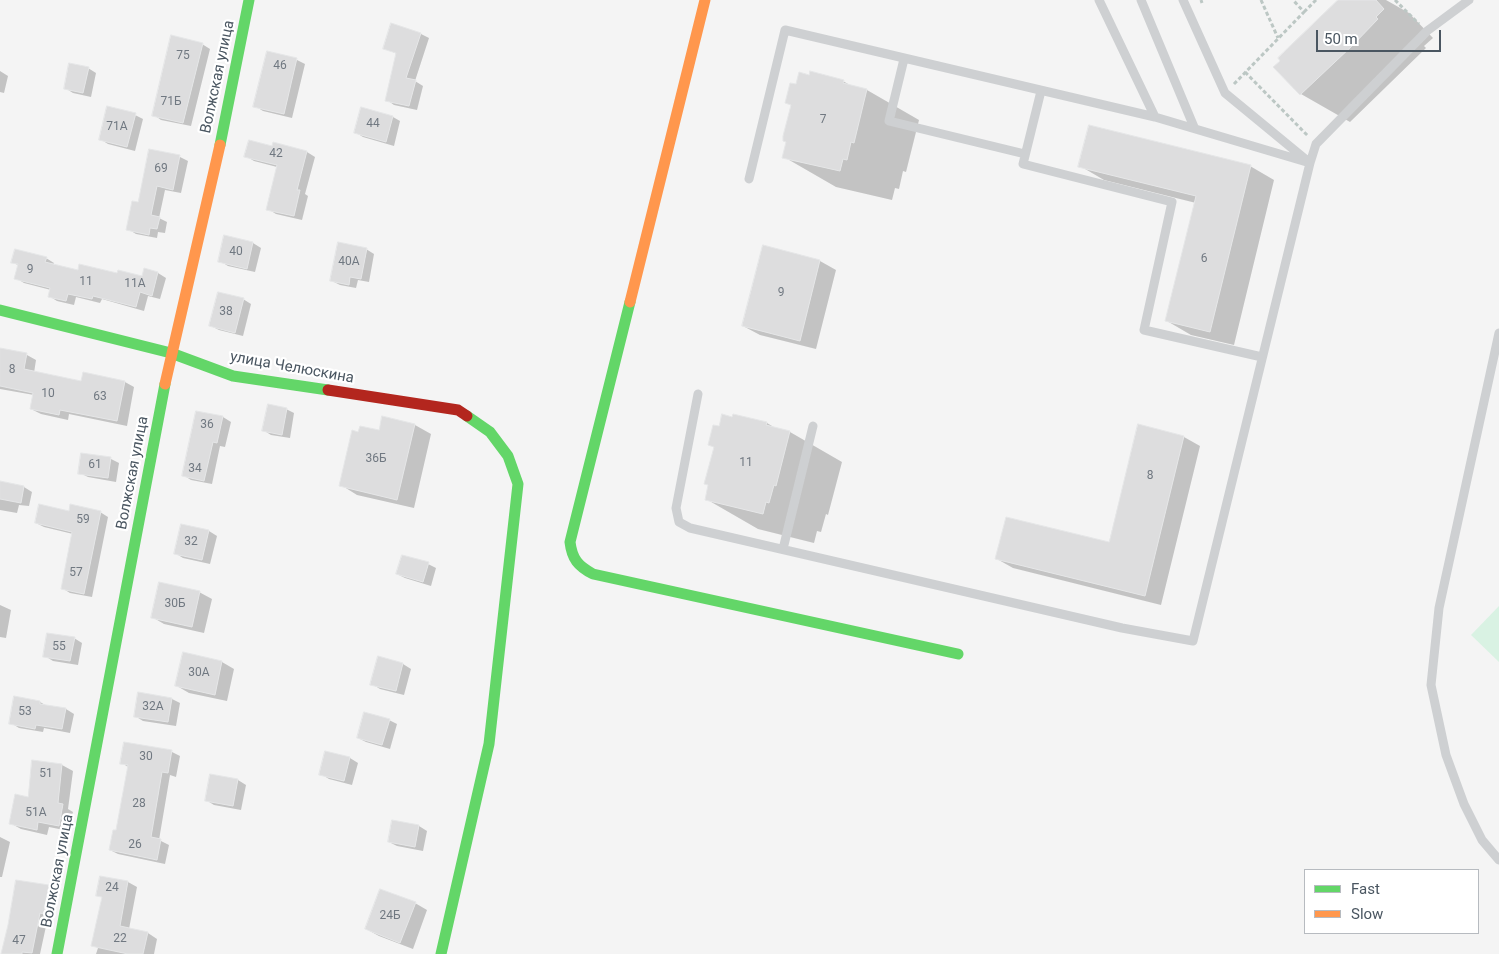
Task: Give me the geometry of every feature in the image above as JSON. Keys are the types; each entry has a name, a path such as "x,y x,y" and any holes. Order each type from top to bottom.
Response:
{"street":[{"name":"Волжская улица","path":"57,954 171,353 216,163 249,0"},
{"path":"705,0 570,542 571,556 580,568 593,574 958,654"},
{"name":"улица Челюскина","path":"0,310 171,353 233,376 458,410 490,432 508,456 518,484 489,744 441,954"}],"lane":[{"path":"1099,0 1155,117"},
{"path":"1141,0 1194,128"},
{"path":"1183,0 1224,93 1310,163"},
{"path":"698,394 676,508 679,522 690,528 1122,628 1193,641 1316,144 1427,31 1469,0"},
{"path":"749,179 785,30 1155,117 1310,163"},
{"path":"904,58 889,121 1025,154"},
{"path":"1041,91 1023,164 1172,202 1144,330 1262,356"},
{"path":"1499,333 1439,608 1431,685 1446,755 1464,804 1482,840 1499,860"},
{"path":"783,549 813,426"}],"path":[{"path":"1261,0 1278,38"},
{"path":"1293,0 1304,12"},
{"path":"1224,93 1316,0"},
{"path":"1395,0 1427,31"},
{"path":"1245,72 1316,144"}],"green space":[{"path":"1499,606 1499,662 1471,635"}],"building":[{"path":"1338,0 1376,0 1384,9 1376,17 1378,19 1352,46 1300,95 1273,67 1280,61 1278,58"},
{"path":"391,23 421,33 406,78 416,80 409,106 385,101 396,53 383,49"},
{"path":"171,35 203,43 183,123 152,116"},
{"path":"267,51 297,58 284,114 253,107"},
{"path":"69,63 89,67 83,93 64,89"},
{"path":"810,71 844,80 843,83 867,89 854,143 851,142 847,160 843,159 840,171 782,158 786,142 783,141 783,136 791,105 785,103 790,83 796,84 799,72 809,75"},
{"path":"107,106 136,113 127,147 99,140"},
{"path":"361,107 393,116 386,142 354,133"},
{"path":"1089,125 1251,165 1210,332 1165,321 1196,196 1078,167"},
{"path":"249,140 272,146 273,142 307,151 297,190 300,190 294,216 266,210 277,165 244,157"},
{"path":"149,149 180,155 173,190 157,186 151,215 160,217 157,229 150,228 149,235 126,230 132,201 138,202"},
{"path":"224,235 253,242 247,269 218,262"},
{"path":"338,242 367,248 361,279 350,277 349,285 330,281"},
{"path":"763,245 820,260 800,341 742,326"},
{"path":"15,249 47,257 45,262 78,270 79,264 117,273 118,270 142,276 144,268 158,272 152,296 140,292 136,307 93,296 92,299 68,294 66,301 48,297 50,288 14,279 18,264 11,263"},
{"path":"218,292 244,298 235,333 209,326"},
{"path":"0,348 27,353 24,369 81,381 83,372 125,381 117,421 60,410 59,415 30,409 33,393 0,386"},
{"path":"268,404 287,408 282,435 262,431"},
{"path":"196,411 223,416 217,443 213,442 204,481 182,476"},
{"path":"722,414 732,417 733,414 767,422 766,425 790,431 776,486 774,485 769,503 766,502 763,514 705,500 708,485 704,484 714,447 708,445 713,425 719,426"},
{"path":"382,416 415,424 397,500 339,486 352,430 358,432 360,426 379,430"},
{"path":"1138,424 1184,436 1145,596 995,559 1006,517 1109,542"},
{"path":"81,453 111,457 108,478 78,474"},
{"path":"0,481 24,486 21,503 0,499"},
{"path":"39,504 69,511 70,504 101,511 84,594 61,589 72,532 35,523"},
{"path":"181,524 209,530 202,560 174,554"},
{"path":"402,555 429,562 423,582 396,574"},
{"path":"159,582 200,591 192,627 151,618"},
{"path":"47,633 75,637 70,661 43,657"},
{"path":"183,652 222,661 215,695 175,686"},
{"path":"378,656 403,663 396,691 370,685"},
{"path":"138,692 172,698 168,722 134,717"},
{"path":"14,696 40,701 40,704 66,708 62,729 36,725 35,729 9,724"},
{"path":"364,712 390,719 382,745 357,738"},
{"path":"124,742 172,750 168,773 162,772 151,837 161,839 157,860 109,850 113,830 116,830 128,765 120,764"},
{"path":"325,751 350,757 344,781 319,775"},
{"path":"32,760 62,764 58,803 63,804 59,826 38,822 37,830 9,824 15,794 28,797"},
{"path":"210,774 238,779 233,806 205,801"},
{"path":"392,820 419,825 415,847 388,842"},
{"path":"100,876 128,881 120,926 148,932 143,954 128,954 91,946 102,897 96,896"},
{"path":"16,880 49,885 44,914 40,913 32,953 1,954 8,925"},
{"path":"380,889 416,902 400,943 365,929"}],"traffic: fast":[{"path":"220,145 249,0"},
{"path":"630,302 570,542 572,553 580,565 593,574 958,654"},
{"path":"0,310 171,353 233,376 328,390"},
{"path":"57,954 165,384"},
{"path":"441,954 489,744 518,484 508,456 490,432 467,416"}],"traffic: slow":[{"path":"630,302 705,0"},
{"path":"165,384 220,145"}],"traffic: jam":[{"path":"328,390 458,410 467,416"}]}
